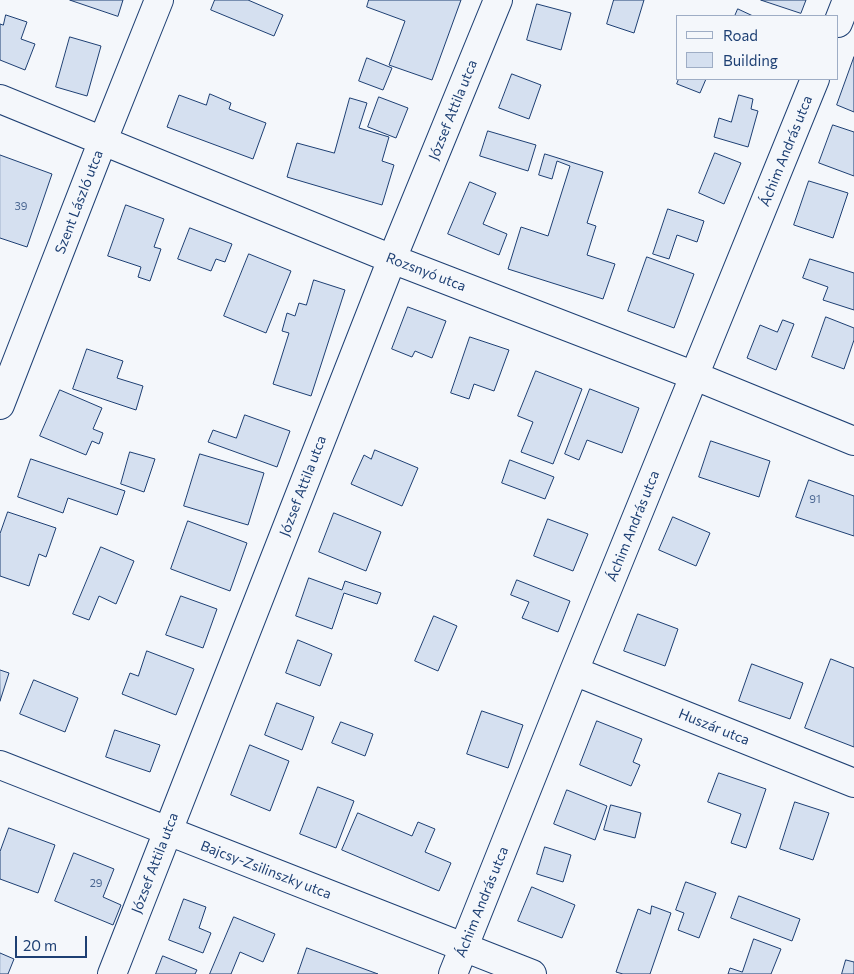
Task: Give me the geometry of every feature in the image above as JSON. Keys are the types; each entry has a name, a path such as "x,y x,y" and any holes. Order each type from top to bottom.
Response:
{"street":[{"name":"Szent László utca","path":"0,405 159,0"},
{"name":"József Attila utca","path":"112,974 392,259 498,0"},
{"path":"839,20 847,0"},
{"name":"Áchim András utca","path":"453,974 815,80"},
{"name":"Rozsnyó utca","path":"0,99 392,259 695,376 854,441"},
{"name":"Huszár utca","path":"574,671 854,783"},
{"name":"Bajcsy-Zsilinszky utca","path":"0,765 532,974"}],"building":[{"path":"70,0 123,0 118,16"},
{"path":"215,0 248,0 283,15 274,36 211,10"},
{"path":"369,0 461,0 432,80 389,65 405,21 367,7"},
{"path":"614,0 644,0 634,33 607,24"},
{"path":"761,0 806,0 801,13"},
{"path":"537,4 571,13 561,50 527,40"},
{"path":"738,9 751,15 735,15"},
{"path":"6,15 27,22 21,39 35,44 25,70 0,60 0,24 3,25"},
{"path":"70,37 101,46 87,96 56,87"},
{"path":"854,57 854,112 837,105"},
{"path":"367,58 392,68 383,90 359,81"},
{"path":"512,74 541,85 529,119 499,108"},
{"path":"679,80 706,80 700,93 677,84"},
{"path":"210,94 231,103 229,109 266,123 253,159 167,127 179,95 206,105"},
{"path":"739,95 753,99 751,109 758,111 748,147 714,137 719,118 731,122"},
{"path":"379,97 408,108 396,138 368,127"},
{"path":"350,98 367,103 359,128 389,137 382,161 394,165 382,205 287,177 297,143 334,153"},
{"path":"833,125 854,132 854,176 819,163"},
{"path":"488,131 536,145 528,171 480,156"},
{"path":"715,153 741,163 724,204 699,193"},
{"path":"545,154 603,172 587,223 596,226 587,255 615,264 603,299 508,269 521,227 548,236 570,166 557,161 552,179 539,175"},
{"path":"0,155 52,174 27,247 0,238"},
{"path":"809,181 848,193 833,238 794,225"},
{"path":"470,182 496,193 483,224 507,234 499,255 448,234"},
{"path":"126,205 164,219 154,247 161,249 150,281 138,277 141,267 108,256"},
{"path":"668,209 704,221 697,242 677,235 669,259 653,254"},
{"path":"190,228 232,244 225,262 216,259 211,271 178,259"},
{"path":"249,254 291,271 266,333 224,316"},
{"path":"647,257 694,274 674,328 628,311"},
{"path":"810,259 854,273 854,310 823,300 828,287 803,278"},
{"path":"314,280 345,290 311,396 273,384 289,333 282,331 287,313 295,316 299,303 306,305"},
{"path":"408,307 446,321 432,358 415,351 412,357 392,349"},
{"path":"826,317 854,328 854,340 844,369 812,357"},
{"path":"783,320 794,324 776,370 747,358 760,325 777,332"},
{"path":"470,337 509,350 494,391 474,384 469,399 451,393"},
{"path":"87,349 123,361 117,378 143,386 136,410 73,389"},
{"path":"536,371 582,389 553,464 521,452 533,422 518,416"},
{"path":"590,389 639,408 622,453 587,440 579,460 565,454"},
{"path":"60,390 102,408 93,429 103,433 99,444 92,441 86,455 40,436"},
{"path":"245,415 290,431 277,467 208,442 213,430 236,438"},
{"path":"711,441 770,461 759,497 699,477"},
{"path":"375,450 418,468 402,506 351,484 364,455 371,459"},
{"path":"130,452 155,459 144,492 121,484"},
{"path":"200,454 264,473 248,525 184,506"},
{"path":"31,459 125,491 117,515 68,498 63,513 18,497"},
{"path":"510,460 554,477 545,499 502,483"},
{"path":"809,480 854,496 854,536 796,517"},
{"path":"8,512 56,528 46,557 39,554 29,586 0,576 0,534"},
{"path":"334,513 381,532 366,571 319,552"},
{"path":"673,517 710,533 696,566 659,550"},
{"path":"548,519 588,534 573,571 534,556"},
{"path":"188,521 247,543 230,591 171,569"},
{"path":"101,547 134,561 116,604 99,596 89,620 73,614"},
{"path":"309,578 342,590 345,581 381,593 377,604 344,593 332,629 296,616"},
{"path":"517,580 570,601 558,632 522,618 529,602 511,595"},
{"path":"181,596 217,609 203,648 166,635"},
{"path":"638,614 678,629 665,666 624,651"},
{"path":"434,616 457,626 438,671 415,661"},
{"path":"298,640 332,654 320,686 286,673"},
{"path":"147,651 194,669 176,715 122,694 130,673 138,676"},
{"path":"831,659 854,668 854,747 805,728"},
{"path":"752,664 803,683 790,719 739,701"},
{"path":"0,670 9,673 0,701"},
{"path":"34,680 78,698 65,732 20,714"},
{"path":"277,703 314,717 302,750 265,735"},
{"path":"482,711 523,725 508,768 467,754"},
{"path":"597,721 642,739 633,762 640,765 631,786 580,765"},
{"path":"341,722 373,734 365,756 332,743"},
{"path":"115,730 160,745 150,772 106,757"},
{"path":"250,745 289,761 270,811 231,795"},
{"path":"719,773 766,789 746,848 731,843 741,814 708,802"},
{"path":"318,787 354,801 336,848 300,834"},
{"path":"567,790 607,806 595,840 554,824"},
{"path":"795,802 829,813 813,860 780,849"},
{"path":"611,805 641,813 635,838 604,830"},
{"path":"358,813 412,836 418,822 435,829 425,852 451,863 439,891 342,850"},
{"path":"9,828 55,845 38,893 0,879 0,852"},
{"path":"545,847 571,855 563,882 537,874"},
{"path":"74,853 114,869 103,897 121,905 113,925 55,901"},
{"path":"686,882 716,893 699,938 678,930 684,913 676,910"},
{"path":"532,887 575,905 562,938 518,921"},
{"path":"739,896 800,919 792,941 731,918"},
{"path":"184,899 206,907 199,928 211,933 203,953 169,940"},
{"path":"652,906 671,913 650,974 623,974 616,972 638,909 650,914"},
{"path":"234,917 275,934 263,962 240,952 231,974 210,974"},
{"path":"754,939 781,949 771,974 728,974 730,968 742,972"},
{"path":"307,948 378,974 298,974"},
{"path":"0,953 14,959 8,974 0,974"},
{"path":"163,956 197,970 195,974 156,974"},
{"path":"846,960 854,962 854,974 842,974"}]}
